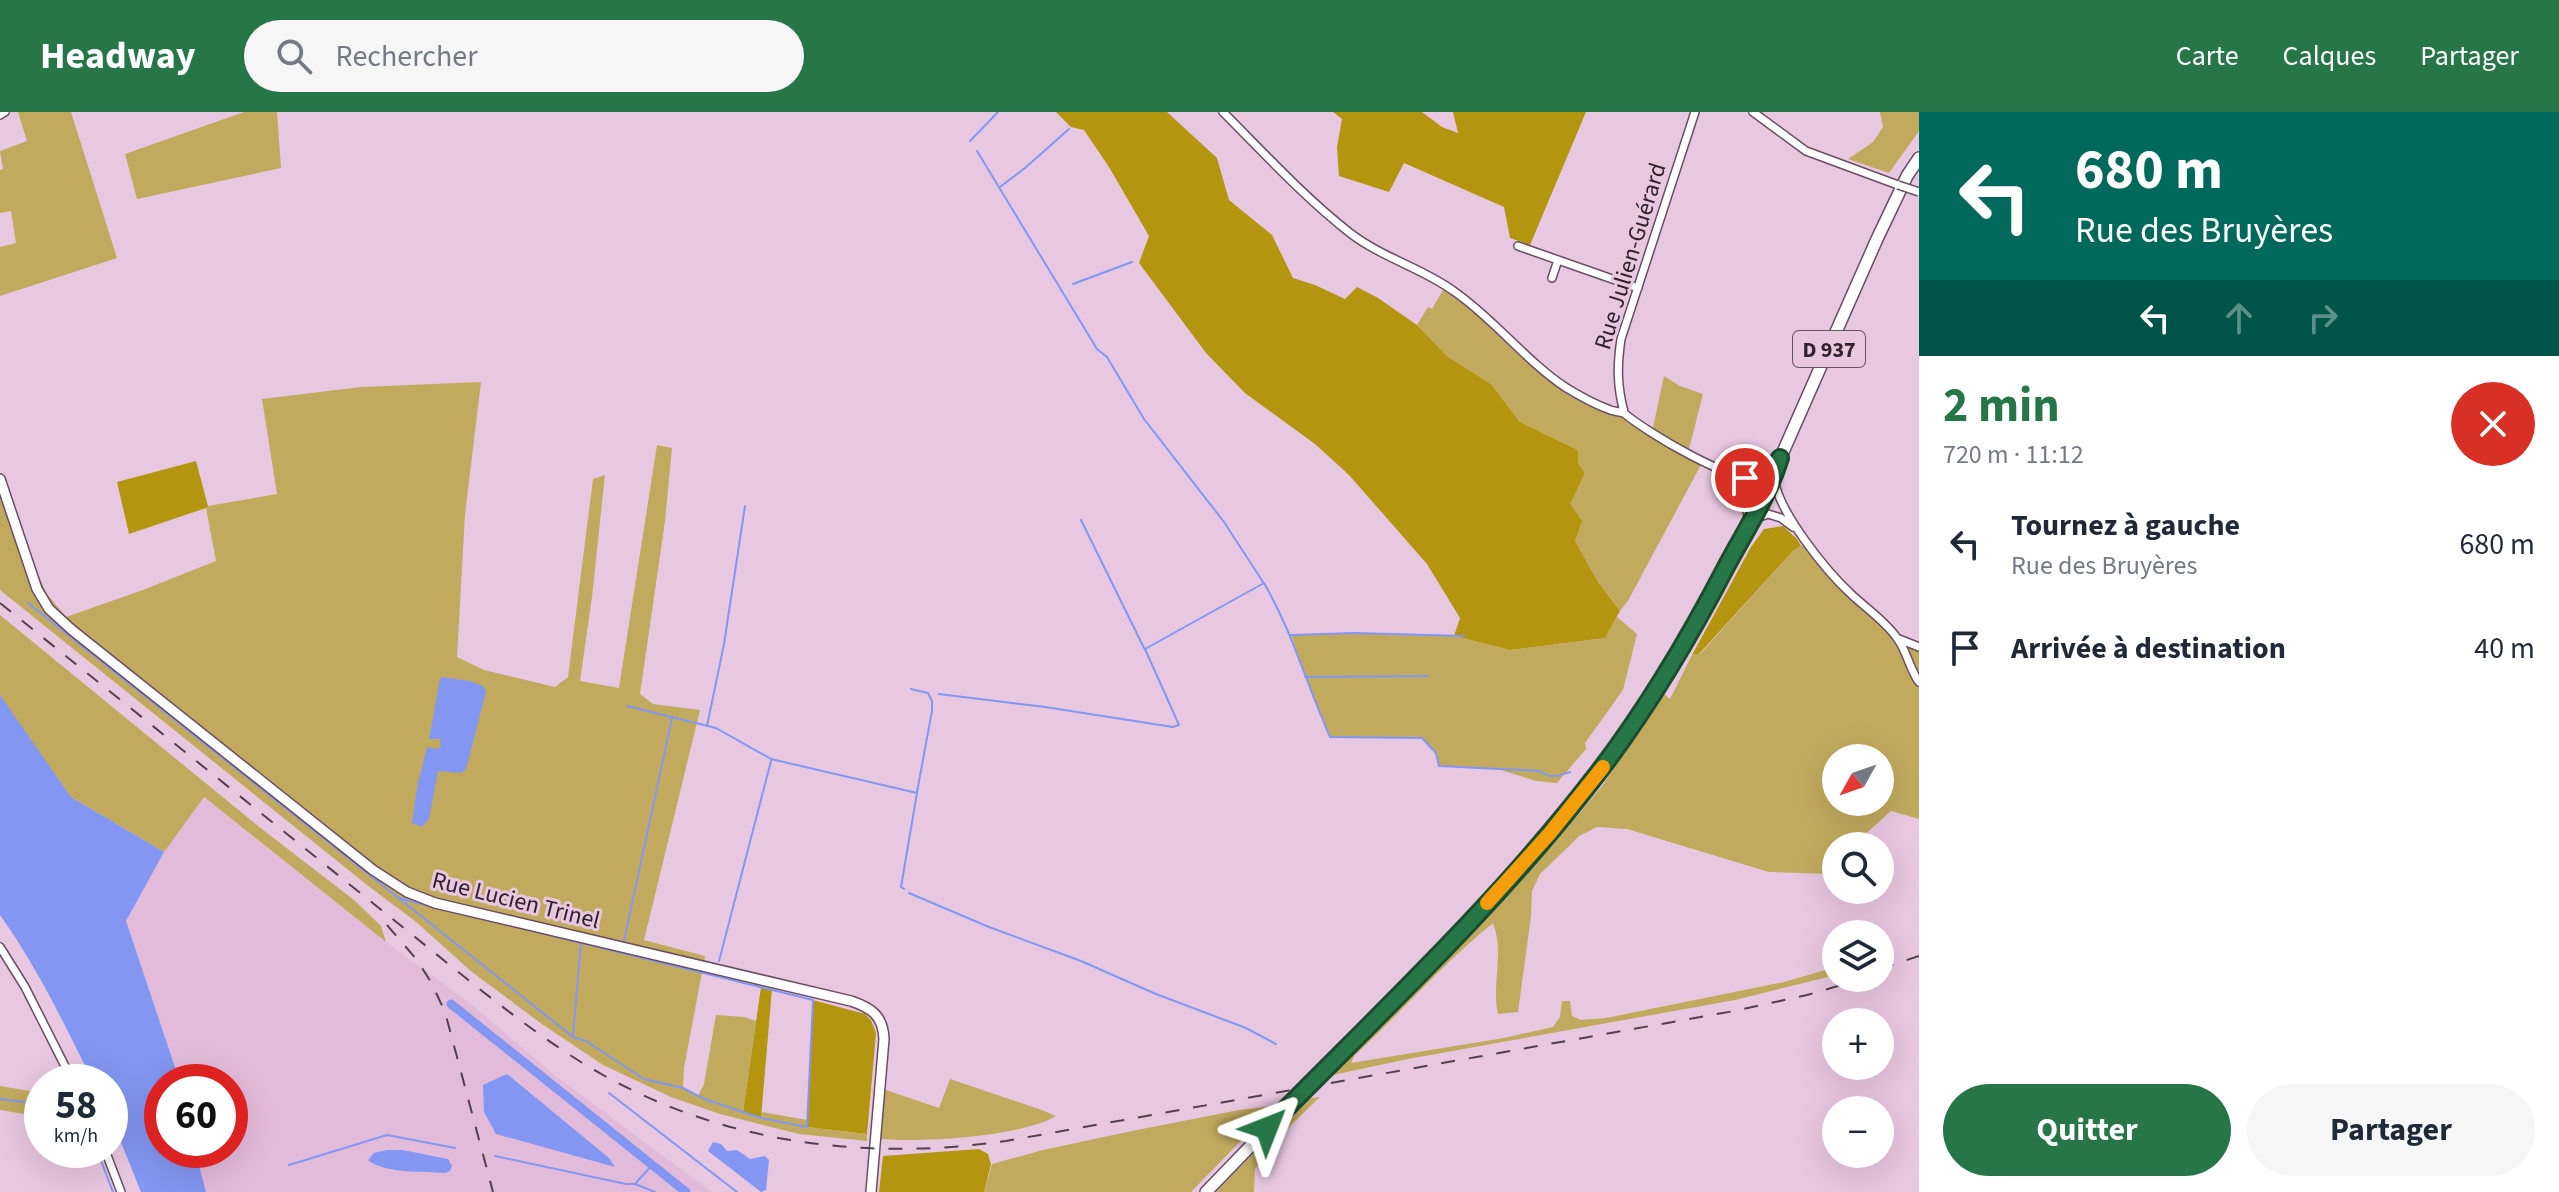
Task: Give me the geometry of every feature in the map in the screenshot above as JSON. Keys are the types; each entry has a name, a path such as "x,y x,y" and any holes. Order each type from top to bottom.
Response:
{"main road":[{"name":"D 937","path":"1206,1192 1533,853 1621,742 1660,684 1708,602 1749,523 1877,239 1919,158"},
{"name":"D 937","path":"1877,239 1919,172"}],"street":[{"path":"1223,112 1315,203 1350,232 1374,250 1453,290 1535,364 1566,387 1610,411 1624,412 1636,424 1714,466 1745,478 1772,474 1796,529 1841,584 1898,638 1919,647"},
{"name":"Rue Julien-Guérard","path":"1624,412 1618,390 1617,367 1621,339 1695,112"},
{"path":"1753,112 1806,151 1919,192"},
{"path":"1518,246 1638,288"},
{"path":"1552,278 1558,260"},
{"path":"1714,466 1738,491 1748,512 1749,523"},
{"name":"Rue Lucien Trinel","path":"0,479 29,571 49,609 345,848 396,885 435,903 838,998 873,1011 883,1026 884,1039 871,1192"},
{"path":"1749,523 1758,516 1768,514 1781,518 1796,529"},
{"path":"1898,638 1919,682"},
{"path":"0,947 25,987 64,1064"},
{"path":"112,1168 121,1192"}],"shaded area":[{"path":"18,112 71,112 117,258 0,296 0,247 16,243 11,211 0,213 0,170 3,169 0,151 27,141"},
{"path":"244,112 277,112 281,168 137,199 125,154"},
{"path":"1056,112 1167,112 1217,158 1229,200 1272,235 1293,278 1345,299 1357,287 1378,298 1417,325 1447,356 1491,384 1520,422 1578,450 1578,463 1585,473 1570,504 1582,521 1575,541 1598,582 1620,611 1605,638 1510,650 1454,636 1460,618 1427,564 1349,475 1315,444 1245,393 1206,353 1139,263 1149,236 1109,167 1084,130 1071,127"},
{"path":"1333,112 1422,112 1442,127 1458,133 1453,112 1586,112 1530,245 1510,238 1504,207 1404,163 1389,192 1339,176 1337,147 1342,119"},
{"path":"1880,112 1919,112 1919,131 1889,173 1848,159 1873,142 1883,127"},
{"path":"1446,285 1566,387 1624,412 1652,432 1664,376 1703,394 1688,453 1703,461 1620,611 1598,582 1575,541 1569,504 1585,473 1578,463 1578,450 1520,422 1491,384 1447,356 1417,325 1428,307 1432,309"},
{"path":"481,382 465,514 457,657 484,670 555,687 568,677 593,479 605,475 580,681 619,688 657,445 672,448 665,521 640,694 653,704 700,710 644,940 705,956 683,1088 698,1096 704,1084 716,1015 744,1017 756,1021 743,1112 760,1118 762,1112 807,1120 807,1127 867,1134 867,1141 799,1134 720,1114 671,1097 603,1065 472,972 415,921 0,590 0,476 3,475 27,551 47,594 66,617 216,561 206,508 277,494 262,399 361,387"},
{"path":"196,461 208,506 129,534 117,482"},
{"path":"1783,526 1801,546 1699,654 1692,655 1751,547 1764,529"},
{"path":"1807,543 1835,577 1897,638 1919,646 1919,819 1894,812 1894,744 1822,744 1822,816 1885,816 1868,832 1822,832 1822,874 1769,872 1627,829 1597,827 1579,836 1540,874 1532,891 1518,1012 1498,1014 1498,946 1493,923 1440,971 1355,1055 1351,1063 1553,1027 1560,1017 1562,1001 1570,1001 1572,1016 1581,1020 1606,1018 1784,982 1822,971 1822,978 1735,1000 1328,1076 1455,949 1578,815 1603,785 1663,693 1670,699 1692,655 1700,654 1794,550"},
{"path":"0,615 258,826 354,900 381,926 386,942 204,797 164,852 71,797 0,695"},
{"path":"1617,617 1637,634 1623,690 1585,743 1586,749 1557,783 1536,781 1501,770 1439,766 1436,753 1421,738 1330,737 1291,635 1454,636 1510,650 1605,638"},
{"path":"203,797 386,942 471,1004 557,1077 712,1192 205,1192 199,1168 248,1168 248,1064 174,1064 126,922 81,926 164,852"},
{"path":"761,987 772,989 761,1118 743,1112"},
{"path":"813,1000 865,1014 871,1020 876,1033 867,1134 807,1127"},
{"path":"950,1079 1056,1116 994,1134 916,1140 875,1138 880,1088 939,1108"},
{"path":"0,1086 24,1090 24,1114 0,1110"},
{"path":"1320,1097 1291,1125 1255,1169 1254,1192 1216,1192 1306,1099"},
{"path":"1275,1106 1191,1192 984,1192 992,1164 1127,1132"},
{"path":"979,1149 988,1154 991,1164 984,1192 879,1192 883,1156"}],"water":[{"path":"442,677 470,681 483,686 486,692 466,769 461,773 438,771 429,819 422,827 412,823 427,747 441,747 440,739 429,739"},
{"path":"0,695 71,797 164,852 126,921 174,1064 144,1064 144,1168 200,1168 206,1192 141,1192 128,1160 128,1064 84,1064 38,976 0,915"},
{"path":"507,1074 609,1158 615,1167 496,1134 484,1112 483,1085"},
{"path":"713,1142 721,1144 727,1151 737,1150 750,1159 765,1156 769,1160 766,1190 761,1192 708,1151"},
{"path":"387,1150 448,1159 452,1166 445,1173 405,1171 384,1168 368,1160 374,1153"}],"waterway":[{"path":"970,141 998,112"},
{"path":"1000,187 1069,129"},
{"path":"977,151 1097,349 1107,357 1144,419 1224,522 1263,582"},
{"path":"1073,284 1132,262"},
{"path":"707,726 724,644 745,506"},
{"path":"1081,520 1144,648"},
{"path":"939,694 1173,727 1179,725 1145,649 1264,583 1291,639 1330,737 1422,738 1436,753 1439,766 1540,771 1551,776 1570,772"},
{"path":"28,603 573,1037 586,1041 644,1079 683,1088 704,1099 761,1118 807,1127 813,1000 513,926"},
{"path":"1291,635 1464,636"},
{"path":"1305,677 1428,676"},
{"path":"911,689 928,693 932,701 917,792"},
{"path":"627,706 716,728 771,759 917,793 901,887 904,889"},
{"path":"624,941 672,718"},
{"path":"719,961 771,761"},
{"path":"909,893 1246,1028 1276,1044"},
{"path":"399,898 433,907"},
{"path":"573,1036 581,943"},
{"path":"451,1004 686,1192"},
{"path":"609,1093 737,1192"},
{"path":"0,1099 24,1102"},
{"path":"289,1165 387,1135 455,1148"},
{"path":"495,1156 626,1184 635,1184 652,1165"},
{"path":"104,1168 113,1192"},
{"path":"635,1184 655,1192"}],"railway":[{"path":"0,603 482,991 541,1035 603,1075 650,1098 748,1131 850,1147 902,1149 1006,1141 1734,1011 1822,991"},
{"path":"387,925 417,960 445,1012 493,1192"},
{"path":"1894,964 1919,956"}],"slow traffic":[{"path":"1487,903 1533,853 1603,767"}],"route":[{"path":"1267,1128 1516,872 1610,757 1678,656 1753,520 1780,458 1770,473 1761,478 1745,478"}]}
